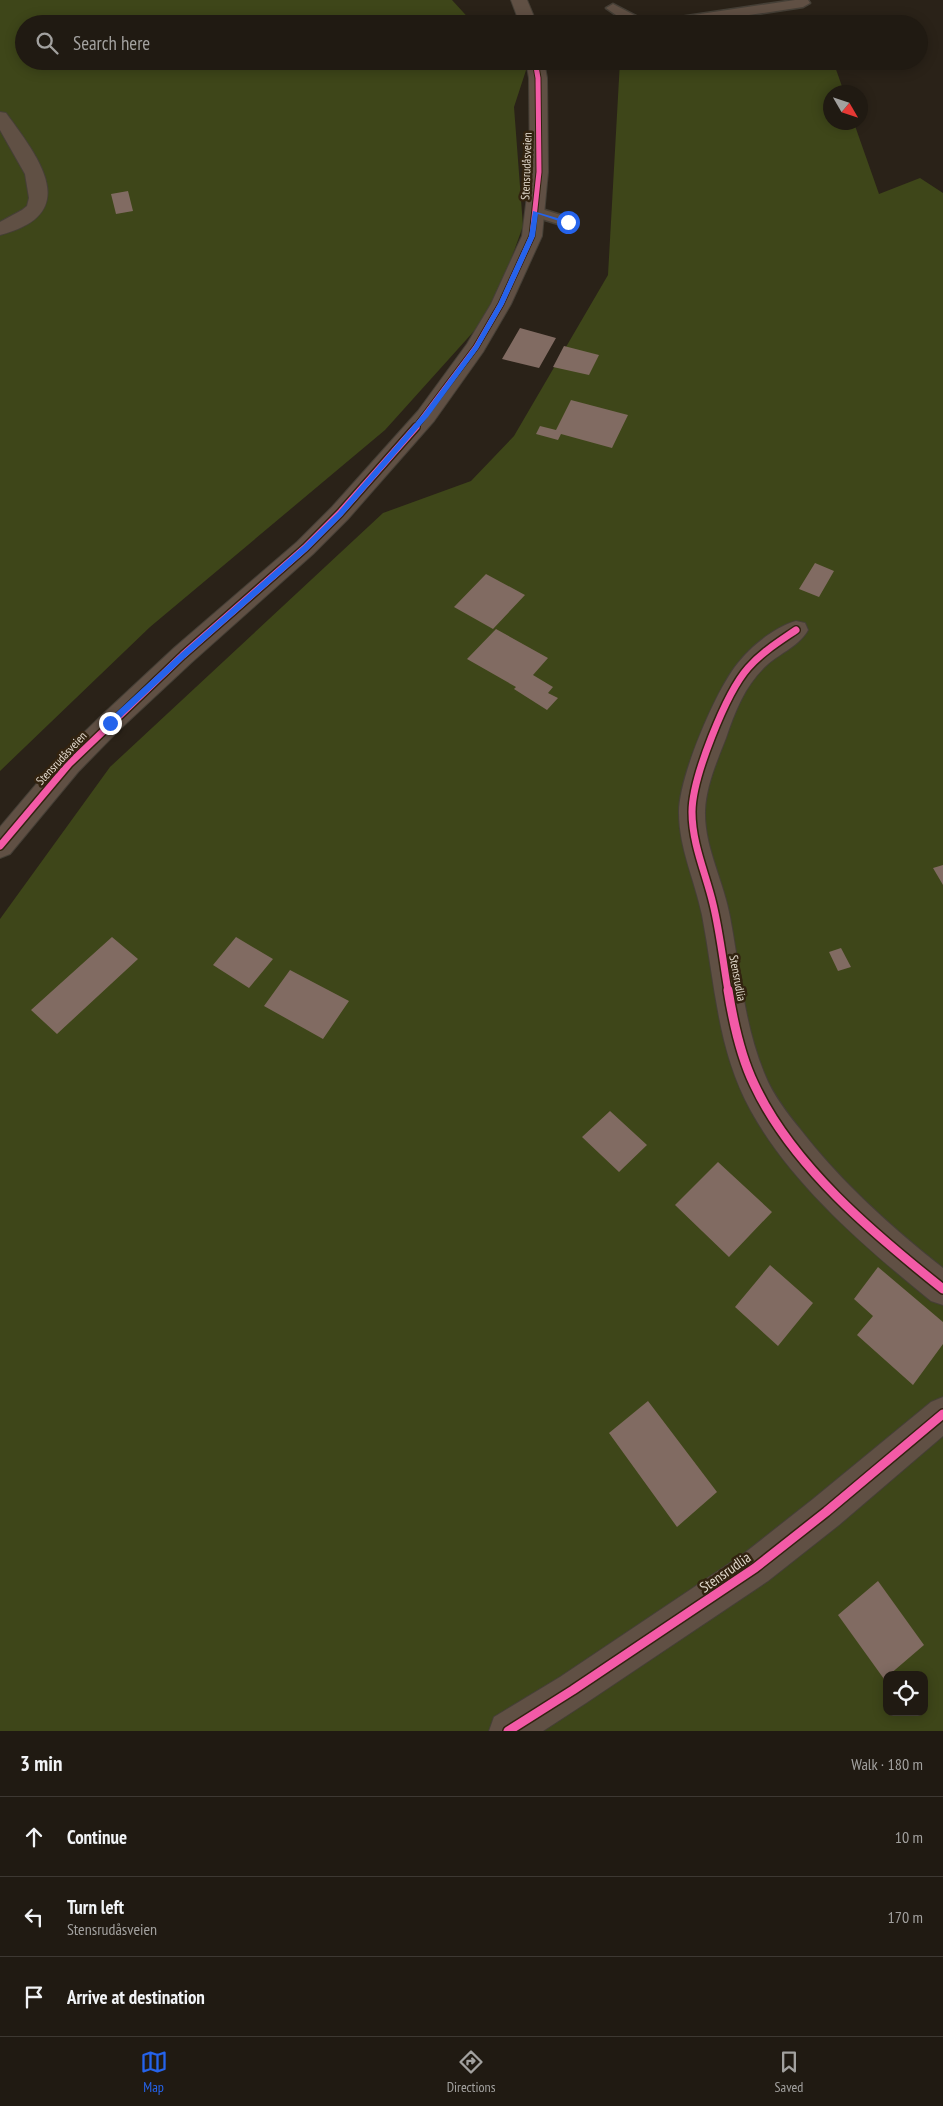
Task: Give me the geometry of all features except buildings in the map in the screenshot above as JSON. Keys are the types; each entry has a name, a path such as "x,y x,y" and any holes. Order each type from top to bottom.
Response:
{"street":[{"path":"519,0 525,15"},
{"name":"Stensrudåsveien","path":"0,846 69,764 103,730 154,681 305,548 340,513 426,416 476,347 501,304 532,236 539,172 536,70"},
{"path":"0,117 28,161 40,197 36,208 19,221 0,229"},
{"name":"Stensrudlia","path":"796,630 765,652 746,670 730,696 697,787 692,810 694,832 717,921 735,1024 750,1078 775,1121 813,1168 862,1218 913,1266 943,1289"},
{"name":"Stensrudlia","path":"508,1731 574,1690 755,1568 826,1512 943,1414"}],"lane":[{"path":"721,15 803,3 800,0"},
{"path":"613,8 624,15"},
{"path":"535,212 568,222"}],"green space":[{"path":"0,0 452,0 466,15 15,15 15,70 526,70 514,107 523,226 493,310 385,430 150,627 0,771"},
{"path":"619,70 836,70 842,85 823,85 823,130 856,130 879,194 920,178 943,193 943,1731 0,1731 0,919 110,767 383,513 471,481 514,436 608,275"}],"cycle path":[{"path":"0,846 69,764 110,723 183,655 305,548 340,513 426,416 476,347 501,304 532,236 539,172 537,70"},
{"path":"796,630 758,658 739,680 713,736 694,796 692,812 696,842 716,916 724,971 738,1040 745,1062 762,1101 798,1152 820,1178 869,1226 943,1289"},
{"path":"508,1731 573,1690 755,1568 826,1512 943,1414"}],"route":[{"path":"110,723 147,687 305,548 340,513 426,416 476,347 501,304 521,264 532,236 535,212 551,215 568,222"}]}
